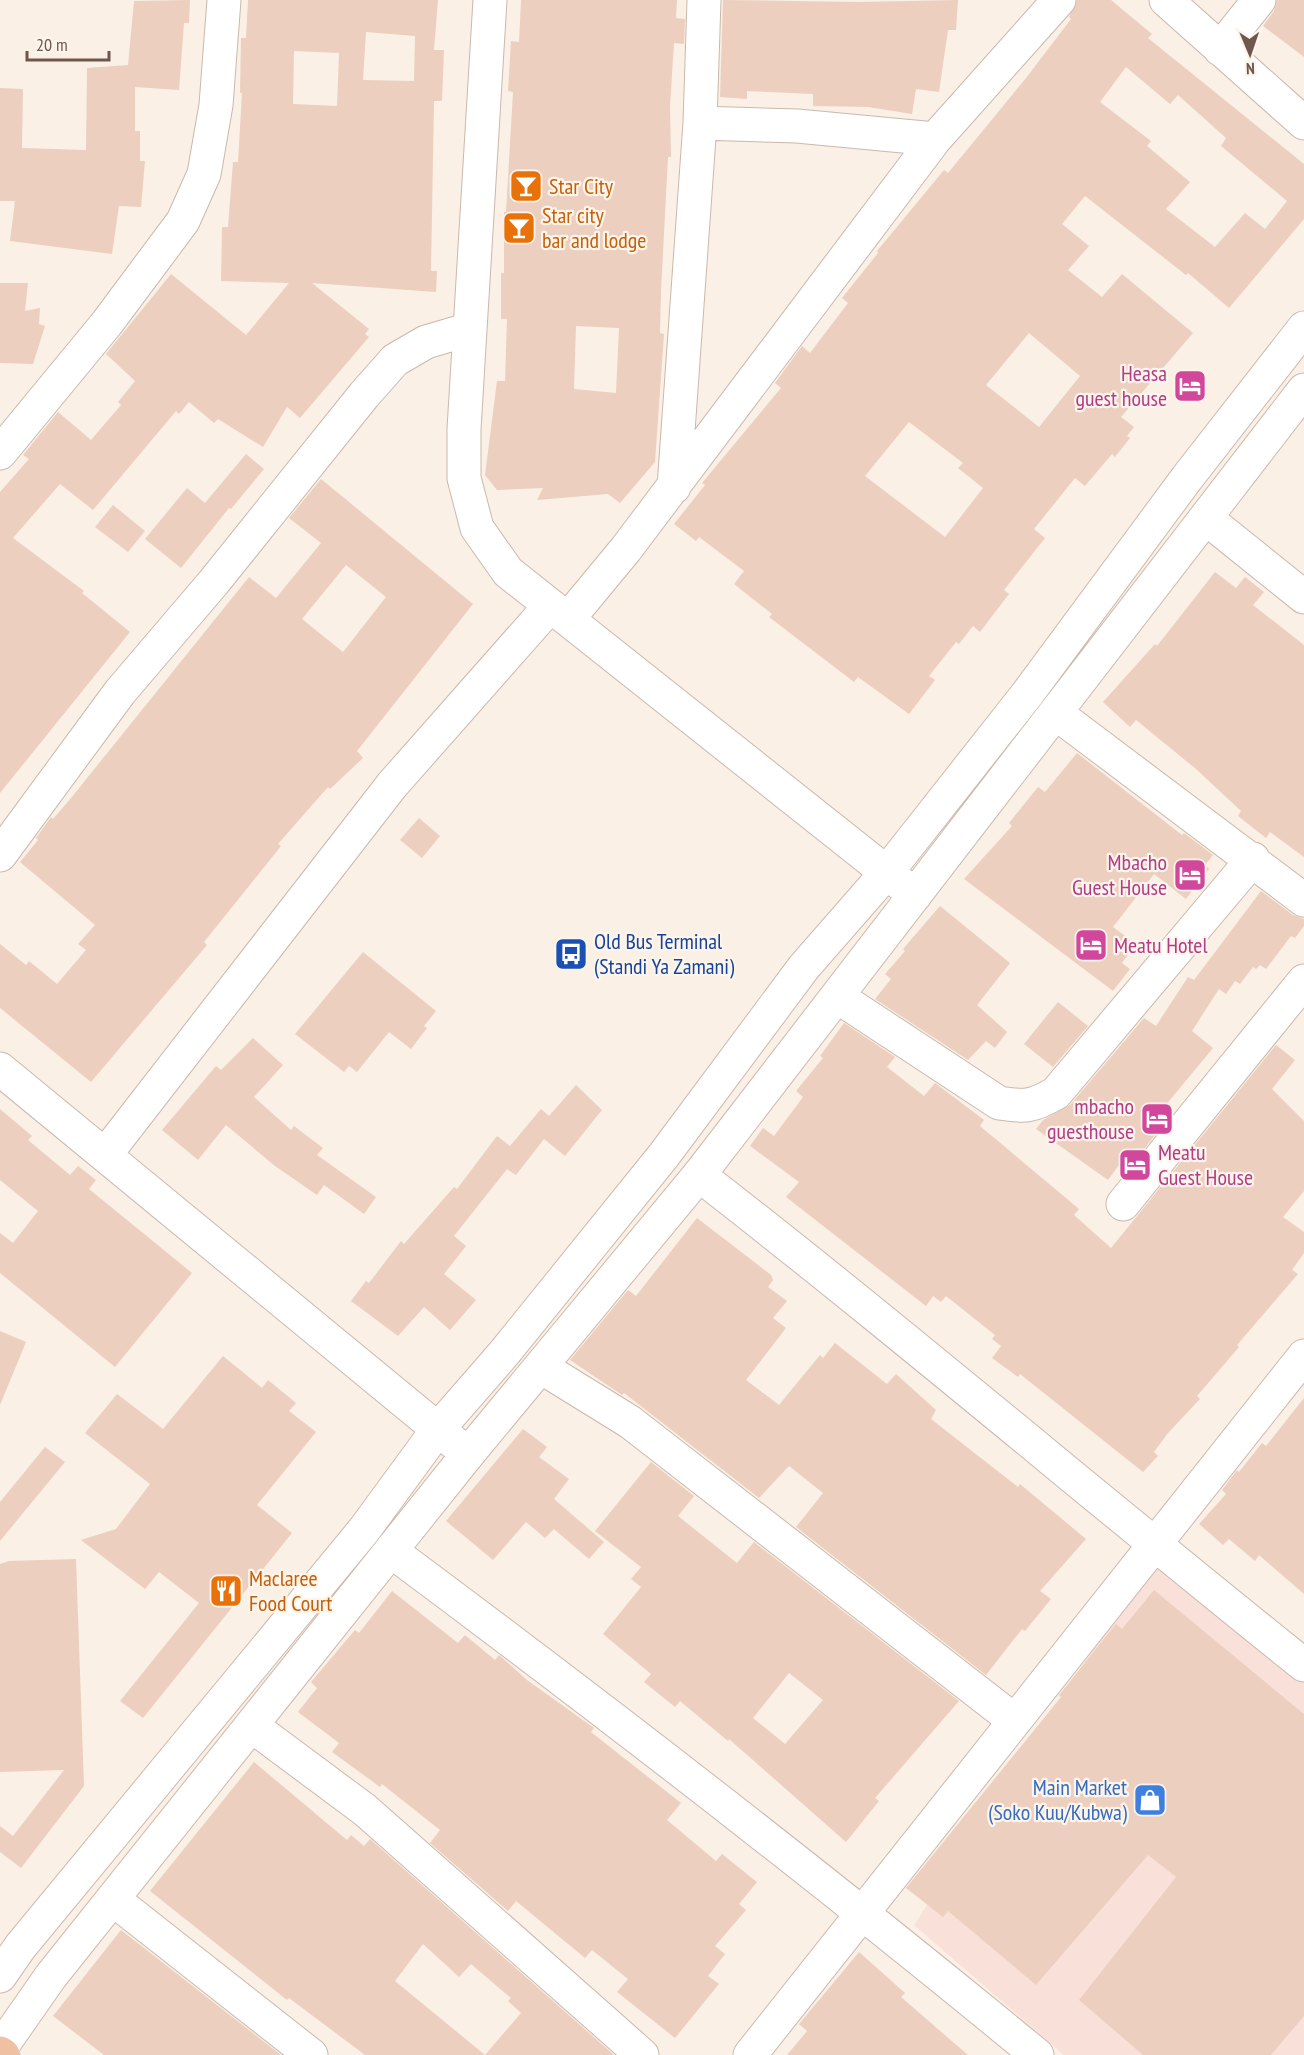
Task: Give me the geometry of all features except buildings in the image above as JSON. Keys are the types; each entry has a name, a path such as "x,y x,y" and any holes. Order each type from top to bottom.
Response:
{"street":[{"path":"6,435 107,323 183,221 204,174 216,105 224,0"},
{"path":"490,0 470,329 464,478 477,528 508,572 915,895"},
{"path":"674,487 700,123 704,0"},
{"path":"105,1155 392,785 559,613 674,487 935,139 1059,0"},
{"path":"1166,0 1304,123"},
{"path":"1220,49 1259,0"},
{"path":"700,123 797,126 935,139"},
{"path":"0,1976 20,1947 364,1530 438,1429 505,1352 664,1155 804,967 887,872 1028,693 1187,478 1304,328"},
{"path":"0,855 120,692 213,583 371,386 395,360 418,346 470,329"},
{"path":"1,2052 51,1976 468,1454 699,1175 1057,714 1304,390"},
{"path":"1207,519 1304,597"},
{"path":"1057,714 1254,859 1304,900"},
{"path":"838,997 999,1103 1026,1107 1056,1093 1254,859"},
{"path":"1123,1204 1304,981"},
{"path":"0,1069 468,1454"},
{"path":"699,1175 797,1251 1154,1546 1304,1665"},
{"path":"750,2055 1304,1356"},
{"path":"541,1367 630,1422 1015,1721"},
{"path":"391,1551 632,1731 864,1912 1037,2055"},
{"path":"252,1726 365,1810 642,2055"},
{"path":"114,1899 311,2055"}],"shaded area":[{"name":"Main Market (Soko Kuu/Kubwa)","path":"1152,1558 1304,1674 1304,2055 1064,2055 914,1925"}],"place":[{"name":"Star City","path":"526,186"},
{"name":"Star city bar and lodge","path":"519,228"},
{"name":"Heasa guest house","path":"1190,386"},
{"name":"Mbacho Guest House","path":"1190,875"},
{"name":"Meatu Hotel","path":"1091,945"},
{"name":"Old Bus Terminal (Standi Ya Zamani)","path":"571,954"},
{"name":"mbacho guesthouse","path":"1157,1119"},
{"name":"Meatu Guest House","path":"1135,1165"},
{"name":"Maclaree Food Court","path":"226,1591"},
{"name":"Main Market (Soko Kuu/Kubwa)","path":"1150,1800"}]}
